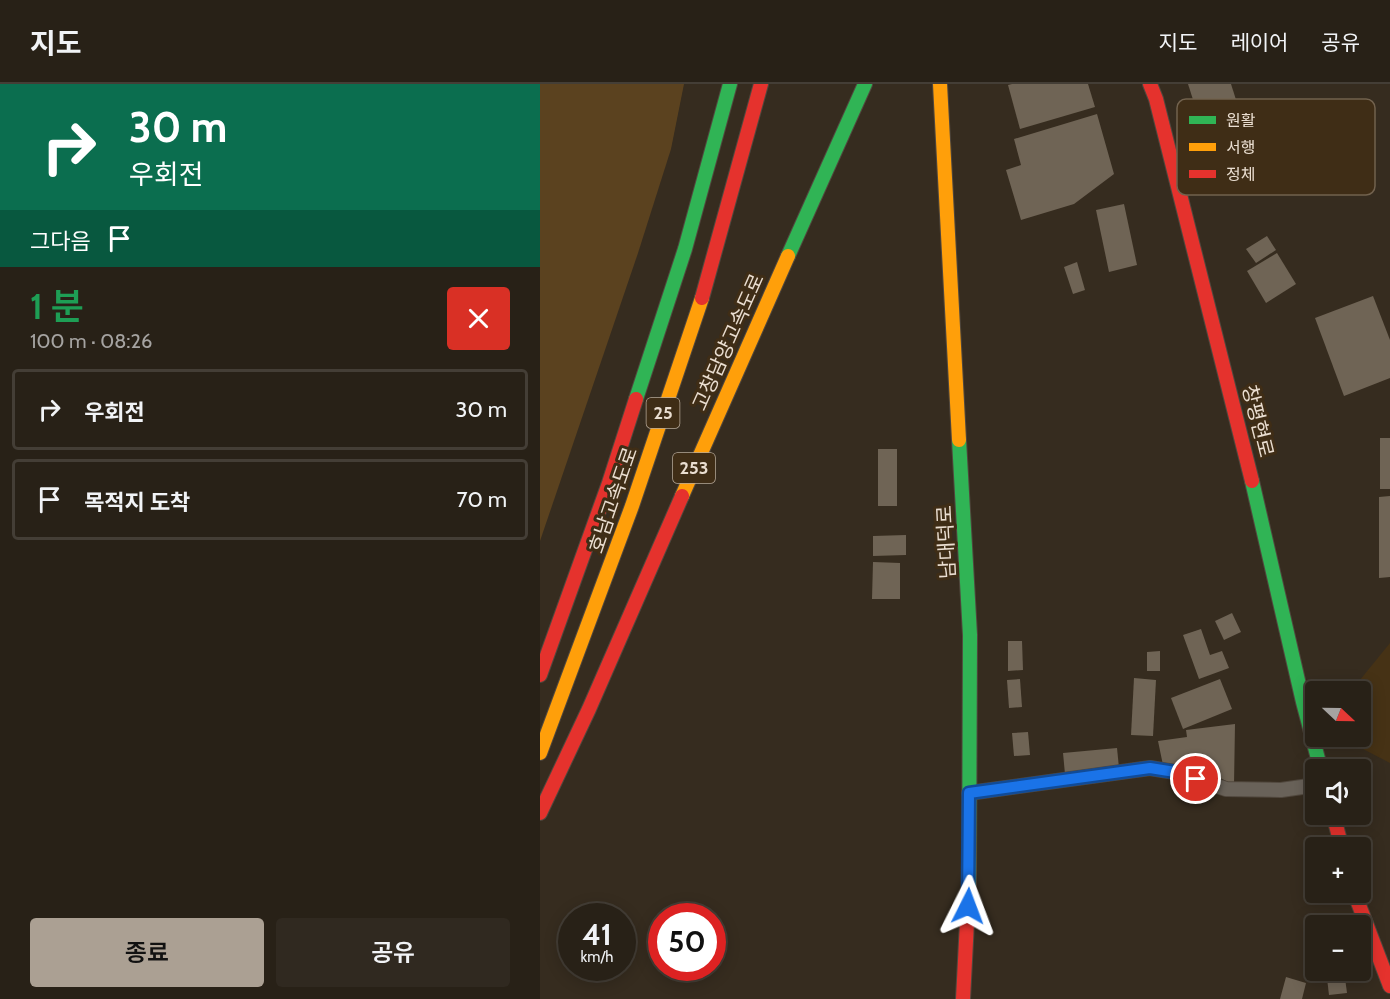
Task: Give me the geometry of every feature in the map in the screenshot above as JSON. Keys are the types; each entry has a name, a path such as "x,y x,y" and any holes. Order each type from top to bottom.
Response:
{"main road":[{"name":"호남고속도로","path":"540,675 609,483 685,249 729,84"},
{"name":"호남고속도로","path":"540,753 632,506 704,292 761,84"},
{"name":"고창담양고속도로","path":"540,813 589,709 865,84"},
{"name":"남대덕로","path":"940,84 970,635 969,882 963,999"},
{"name":"창평현로","path":"1150,84 1177,182"},
{"name":"창평현로","path":"1180,195 1240,429 1318,759"},
{"path":"1358,903 1390,986"}],"lane":[{"path":"969,793 1150,768 1175,772 1226,789 1281,790 1305,787"}],"shaded area":[{"path":"540,84 684,84 671,149 540,541"},
{"path":"1390,643 1390,763 1359,747 1371,747 1371,681 1359,681"}],"building":[{"path":"1088,84 1095,107 1020,129 1008,85"},
{"path":"1188,84 1231,84 1236,99 1193,99"},
{"path":"1097,114 1114,174 1074,204 1021,220 1006,170 1021,165 1014,139"},
{"path":"1124,204 1137,265 1109,272 1096,210"},
{"path":"1267,236 1276,250 1256,263 1246,249"},
{"path":"1277,253 1296,284 1266,303 1247,271"},
{"path":"1077,262 1085,290 1073,294 1064,267"},
{"path":"1373,296 1390,340 1390,378 1344,396 1315,318"},
{"path":"1380,438 1390,438 1390,489 1380,489"},
{"path":"878,449 897,449 897,506 878,506"},
{"path":"1390,496 1390,577 1379,578 1379,497"},
{"path":"906,535 906,555 873,556 873,536"},
{"path":"873,562 900,563 900,599 872,599"},
{"path":"1232,613 1241,632 1224,640 1215,621"},
{"path":"1201,629 1210,655 1222,651 1229,668 1199,679 1183,635"},
{"path":"1008,641 1022,641 1023,670 1008,671"},
{"path":"1160,651 1160,671 1147,671 1147,652"},
{"path":"1134,678 1156,680 1153,736 1131,735"},
{"path":"1020,679 1022,707 1009,708 1007,680"},
{"path":"1220,679 1232,709 1183,729 1171,698"},
{"path":"1235,724 1234,785 1214,775 1163,765 1158,741 1187,737 1186,730"},
{"path":"1028,732 1030,755 1014,756 1012,733"},
{"path":"1117,748 1119,768 1065,774 1063,753"},
{"path":"1286,977 1306,983 1302,999 1280,999"},
{"path":"1327,981 1345,981 1347,993 1329,995"}],"traffic: fast":[{"path":"636,399 685,249 730,84"},
{"path":"788,256 865,84"},
{"path":"959,440 970,635 967,922"},
{"path":"1252,481 1318,759"}],"traffic: slow":[{"path":"940,84 959,440"},
{"path":"682,496 788,256"},
{"path":"540,753 632,506 702,298"}],"traffic: jam":[{"path":"702,298 761,84"},
{"path":"1150,84 1156,99 1177,183"},
{"path":"1180,195 1252,481"},
{"path":"540,675 609,483 636,399"},
{"path":"540,813 589,709 682,496"},
{"path":"1336,825 1339,837"},
{"path":"1358,903 1390,986"},
{"path":"963,999 967,922"}],"route":[{"path":"968,906 969,793 1150,768 1175,772 1196,779"}]}
